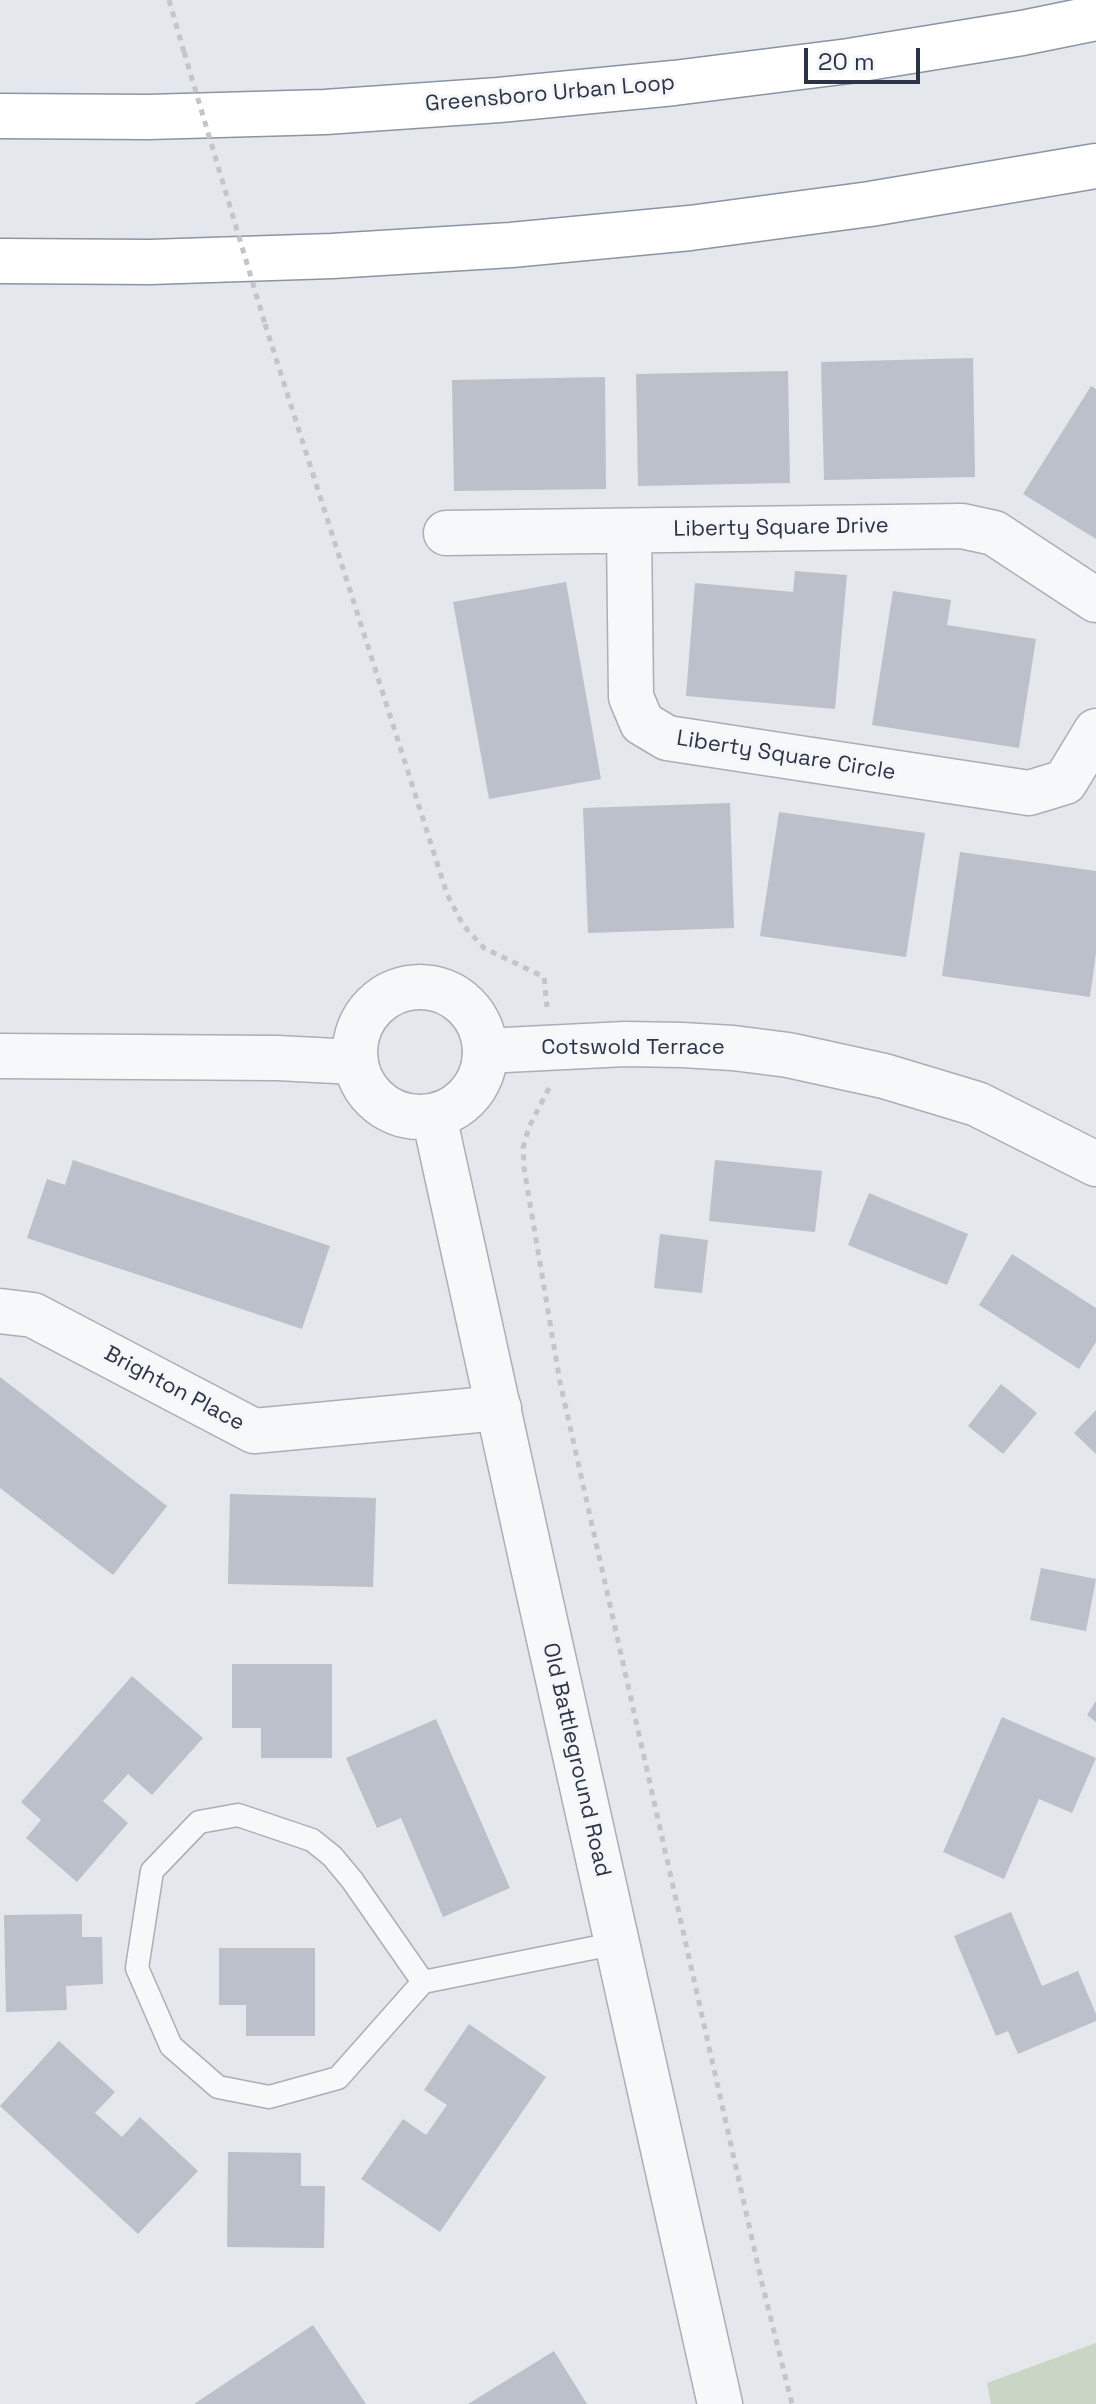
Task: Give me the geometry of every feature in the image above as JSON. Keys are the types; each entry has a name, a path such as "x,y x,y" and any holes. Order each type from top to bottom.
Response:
{"highway":[{"name":"Greensboro Urban Loop","path":"0,116 148,117 325,112 499,100 674,83 849,61 1096,18"},
{"path":"0,261 150,262 511,245 690,228 870,204 1096,166"}],"street":[{"name":"Liberty Square Drive","path":"446,533 962,526 994,533 1096,600"},
{"name":"Liberty Square Circle","path":"629,531 631,697 642,723 667,738 1029,793 1065,782 1096,731"},
{"path":"414,987 436,988 455,997 471,1012 481,1030 485,1051 482,1073 471,1092 455,1107 434,1116 413,1116 392,1111 374,1099 362,1082 355,1062 355,1041 362,1021 376,1004 393,992 414,987"},
{"name":"Cotswold Terrace","path":"485,1051 625,1044 733,1048 788,1055 847,1067 977,1104 1096,1164"},
{"path":"0,1056 277,1058 355,1062"},
{"name":"Old Battleground Road","path":"434,1116 720,2404"},
{"name":"Brighton Place","path":"0,1311 33,1315 254,1431 499,1408"}],"lane":[{"path":"423,1982 352,1880 332,1856 312,1840 238,1815 199,1822 152,1871 137,1968 171,2046 218,2087 269,2097 338,2078 423,1982 618,1943"}],"path":[{"path":"169,0 265,324 447,894 463,925 484,948 544,977 554,1078 529,1127 523,1148 560,1382 761,2279 792,2404"}],"green space":[{"path":"1096,2343 1096,2404 991,2404 987,2383"}],"building":[{"path":"973,358 975,477 824,480 821,362"},
{"path":"788,371 790,483 638,486 636,374"},
{"path":"605,377 606,489 454,491 452,380"},
{"path":"1091,386 1096,389 1096,539 1023,494"},
{"path":"795,571 847,575 835,709 686,696 695,583 793,592"},
{"path":"566,582 601,779 489,799 453,602"},
{"path":"893,591 951,600 947,625 1036,639 1019,748 872,725"},
{"path":"730,803 734,928 588,933 583,808"},
{"path":"779,812 925,833 906,957 760,936"},
{"path":"960,852 1096,871 1096,953 1090,997 942,976"},
{"path":"73,1160 330,1246 302,1329 27,1238 47,1179 65,1185"},
{"path":"715,1160 822,1171 815,1232 709,1221"},
{"path":"869,1193 968,1234 947,1285 848,1245"},
{"path":"660,1234 708,1240 702,1293 654,1288"},
{"path":"1012,1254 1096,1308 1096,1342 1079,1369 979,1305"},
{"path":"0,1377 167,1506 113,1575 0,1488"},
{"path":"1001,1384 1037,1413 1003,1454 968,1426"},
{"path":"1096,1410 1096,1454 1074,1433"},
{"path":"230,1494 376,1498 373,1587 228,1584"},
{"path":"1041,1568 1096,1579 1086,1631 1030,1620"},
{"path":"232,1664 332,1664 332,1758 261,1758 261,1728 232,1728"},
{"path":"132,1676 203,1738 152,1795 128,1774 103,1801 128,1823 77,1882 26,1838 41,1820 21,1802"},
{"path":"1096,1701 1096,1722 1087,1715"},
{"path":"1002,1717 1096,1758 1072,1813 1039,1799 1004,1879 943,1852"},
{"path":"436,1719 510,1888 443,1917 401,1818 377,1828 346,1758"},
{"path":"1011,1912 1042,1986 1078,1971 1096,2014 1096,2021 1018,2054 1008,2031 996,2036 954,1936"},
{"path":"82,1914 82,1937 102,1937 103,1984 66,1986 67,2010 6,2012 4,1915"},
{"path":"219,1948 315,1948 315,2036 246,2036 246,2005 219,2005"},
{"path":"469,2024 546,2077 440,2232 361,2179 403,2119 426,2135 447,2105 424,2090"},
{"path":"59,2041 115,2092 95,2113 122,2137 140,2117 198,2171 138,2234 0,2106"},
{"path":"228,2152 301,2153 301,2186 325,2186 324,2248 227,2247"},
{"path":"313,2325 366,2404 194,2404"},
{"path":"554,2351 587,2404 468,2404"}]}
